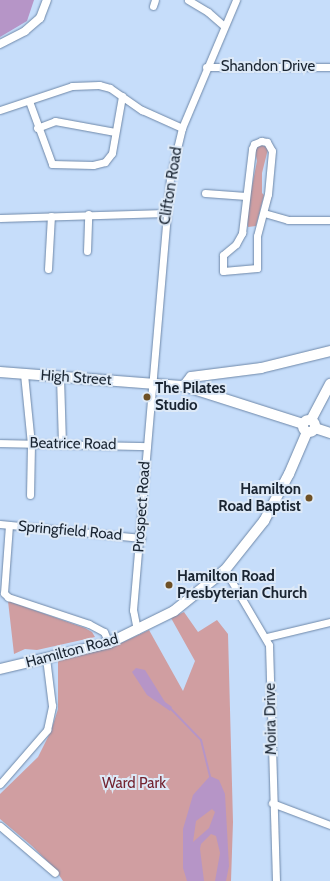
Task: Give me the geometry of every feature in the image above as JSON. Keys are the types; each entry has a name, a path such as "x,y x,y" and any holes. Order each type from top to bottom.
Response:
{"main road":[{"path":"184,386 191,377 261,368 330,351"},
{"name":"High Street","path":"0,372 184,386 330,433"},
{"name":"Hamilton Road","path":"0,669 109,643 174,611 225,570 264,521 289,474 309,426 330,384"}],"street":[{"path":"0,44 25,31 40,18 47,0"},
{"path":"188,0 208,12 224,26"},
{"name":"Clifton Road","path":"152,383 166,213 182,128 206,67 236,0"},
{"name":"Shandon Drive","path":"206,67 330,66"},
{"path":"0,110 84,85 110,88 142,110 182,128"},
{"path":"29,101 49,162 59,166 93,165 105,162 112,153 122,96"},
{"path":"37,128 55,121 115,132"},
{"path":"267,142 272,151 264,213 257,236 257,268 224,271 223,255 236,244 242,233 252,149 254,144 267,142"},
{"path":"205,193 246,196"},
{"path":"0,218 88,214 166,213"},
{"path":"264,213 288,220 330,220"},
{"path":"87,251 88,214"},
{"path":"48,269 51,216"},
{"path":"24,374 31,444 30,495"},
{"path":"60,377 62,444"},
{"name":"Prospect Road","path":"137,630 133,610 141,538 152,383"},
{"name":"Beatrice Road","path":"0,443 147,446"},
{"name":"Springfield Road","path":"0,524 141,538"},
{"path":"8,525 4,593 14,599 89,624 104,632 109,643"},
{"name":"Moira Drive","path":"225,570 267,637 271,663 272,803 276,881"},
{"path":"267,637 330,622"},
{"path":"0,784 47,730 52,706 46,658"},
{"path":"272,803 330,825"},
{"path":"0,826 55,873"}],"green space":[{"path":"263,145 268,149 262,173 262,193 264,195 256,226 248,227 246,216 257,161 255,151 258,146"},
{"path":"8,601 85,628 92,632 95,637 37,650 25,649 14,654"},
{"name":"Ward Park","path":"184,612 198,632 217,620 228,634 233,822 231,881 63,881 55,869 32,846 0,819 0,794 38,757 51,731 58,709 58,659 119,644 149,630 183,691 195,661 171,618"}],"shaded area":[{"path":"0,0 34,0 27,21 0,37"},
{"path":"136,668 145,670 165,702 172,707 170,711 147,695 132,672"},
{"path":"210,776 219,780 225,794 229,866 226,881 215,881 220,853 216,836 211,834 201,844 200,849 204,881 187,881 183,868 183,829 193,795","holes":["212,809 215,812 209,828 193,842 196,821"]}],"waterway":[{"path":"171,709 201,740 210,776"}],"place":[{"name":"The Pilates Studio","path":"147,397"},
{"name":"Hamilton Road Baptist","path":"309,498"},
{"name":"Hamilton Road Presbyterian Church","path":"169,585"}]}
